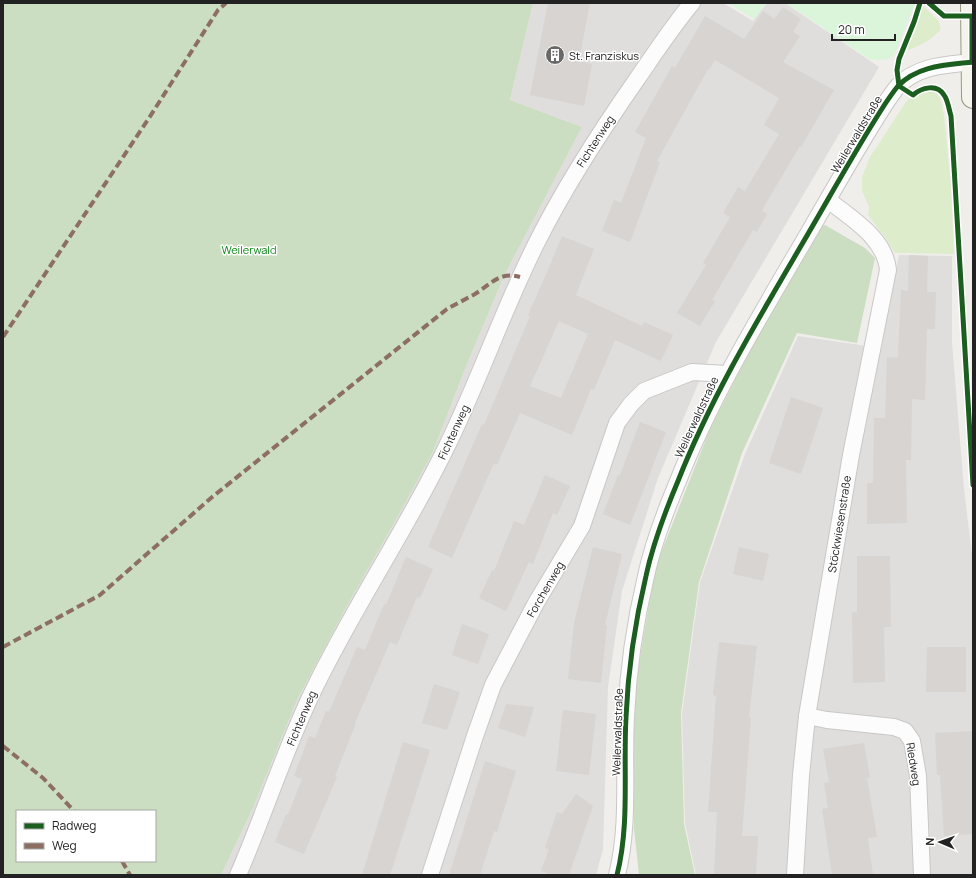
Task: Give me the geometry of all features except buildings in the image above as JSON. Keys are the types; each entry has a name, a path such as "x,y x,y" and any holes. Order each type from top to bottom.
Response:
{"main road":[{"path":"972,3 973,97"}],"street":[{"name":"Fichtenweg","path":"238,875 299,720 314,688 356,607 400,533 446,447 465,407 520,277 550,216 591,146 667,35 692,3"},
{"name":"Weilerwaldstraße","path":"617,875 623,840 626,718 631,656 646,575 668,505 696,436 727,374 873,122 885,104 899,86 912,75 925,69 944,65 973,62"},
{"name":"Stöckwiesenstraße","path":"795,875 800,775 807,716 851,455 888,270 887,259 879,243 856,222 828,200"},
{"name":"Forchenweg","path":"430,875 475,736 494,685 536,603 582,526 615,428 623,414 644,391 692,372 727,374"},
{"name":"Riedweg","path":"807,716 827,720 894,727 905,731 912,740 918,776 922,875"}],"shaded area":[{"path":"533,3 723,3 753,21 767,3 785,3 879,67 716,342 658,478 622,591 608,687 603,849 596,875 221,875 253,808 297,700 349,602 432,454 465,369 504,276 582,127 510,100"},
{"path":"899,255 952,256 952,342 964,489 973,563 973,875 696,875 685,823 682,714 700,582 745,454 798,336 881,348"}],"green space":[{"name":"Weilerwald","path":"3,3 533,3 510,100 582,127 504,276 465,369 432,454 349,602 297,700 253,808 221,875 3,875"},
{"path":"728,3 766,3 754,19"},
{"path":"786,3 915,3 895,53 890,58 880,60 869,59"},
{"path":"922,5 938,20 941,29 937,34 923,44 902,52 919,6"},
{"path":"926,88 933,88 941,100 944,115 951,186 954,254 895,253 868,215 869,207 862,191 862,177 870,157 906,102 916,92"},
{"path":"825,225 865,248 875,258 857,343 797,333 742,453 699,582 681,713 684,824 695,875 639,875 634,829 632,705 655,568 710,429 755,341 817,227"}],"marked path":[{"path":"3,337 149,118 218,10 226,3"},
{"path":"3,647 100,595 211,498 447,309 475,294 501,277 520,277"},
{"path":"3,746 43,778 73,810"},
{"path":"123,862 130,875"}],"cycle path":[{"path":"920,3 899,59 897,70 899,86 913,95 920,90 929,88 941,91 944,95 951,116 973,485"},
{"path":"929,3 944,16 972,16 972,62"},
{"path":"617,875 621,856 625,816 625,737 627,699 635,628 646,576 656,540 668,504 704,421 749,335 851,159 898,86 914,74 933,67 973,62"}],"place":[{"name":"St. Franziskus","path":"555,55"}]}
